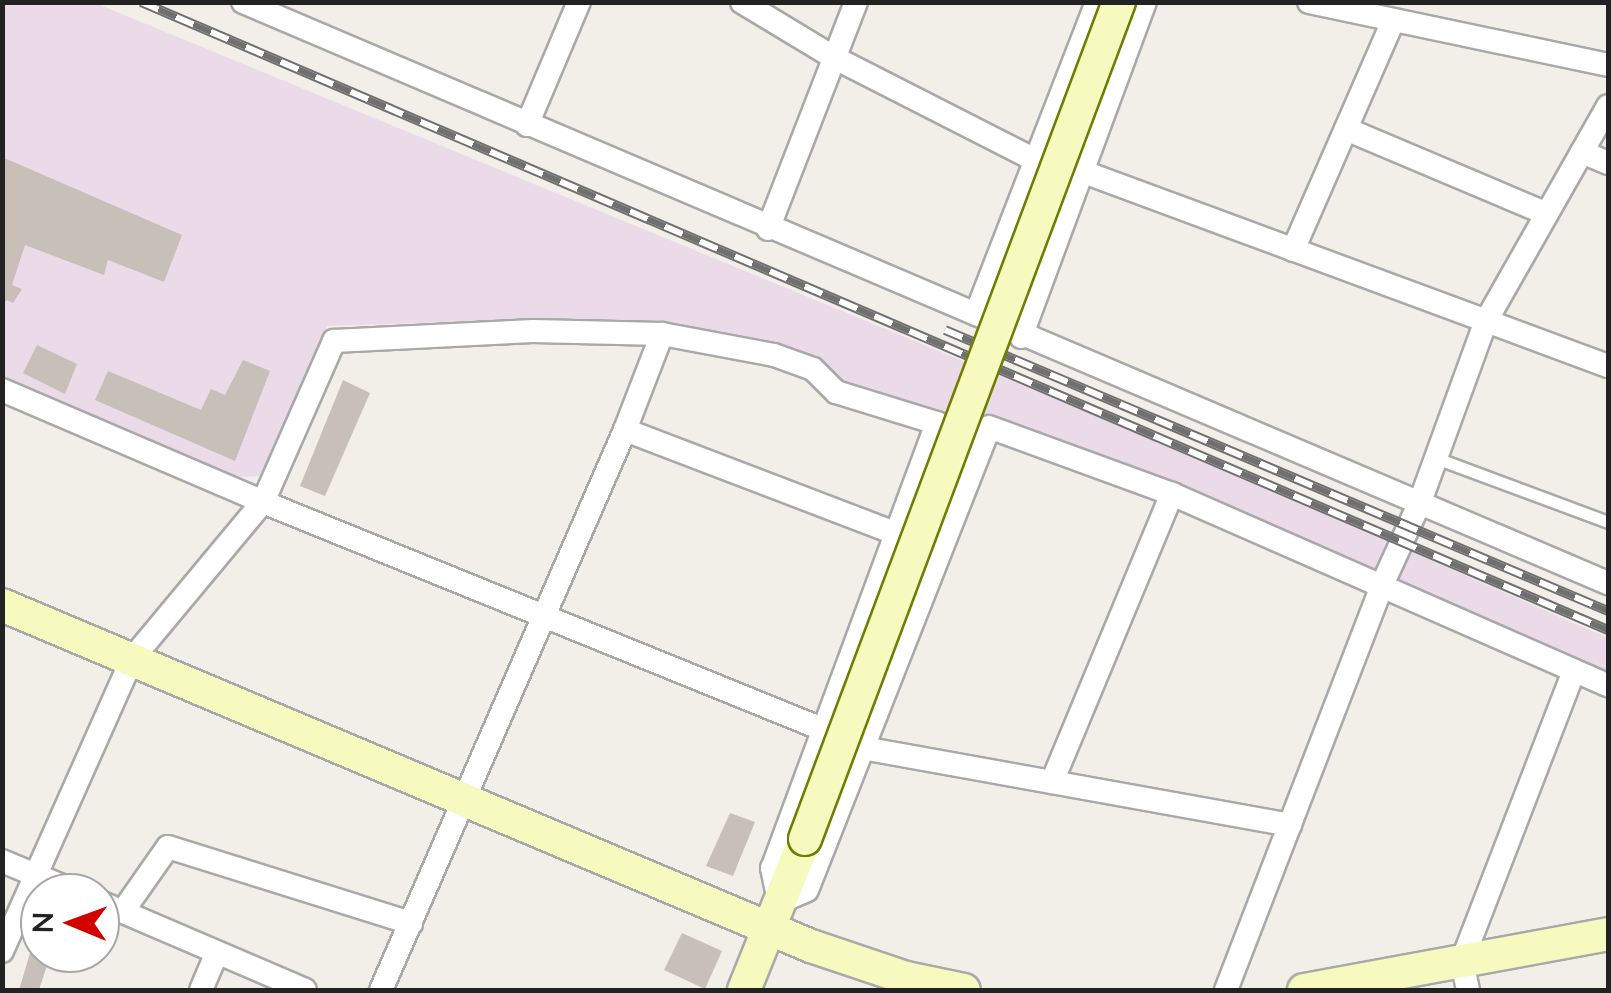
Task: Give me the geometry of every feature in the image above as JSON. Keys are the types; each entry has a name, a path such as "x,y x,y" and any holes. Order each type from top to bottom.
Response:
{"street":[{"path":"243,2 768,229 976,314 1021,337 1608,584"},
{"path":"527,124 580,2"},
{"path":"742,2 835,58 1037,161"},
{"path":"768,229 856,2"},
{"path":"976,314 1097,2"},
{"path":"744,990 805,839 1119,2"},
{"path":"1021,337 1145,2"},
{"path":"1308,2 1608,65"},
{"path":"1293,250 1394,21"},
{"path":"1226,990 1382,584 1420,502 1486,321 1608,106"},
{"path":"1346,129 1547,214"},
{"path":"1582,152 1608,163"},
{"path":"1081,172 1608,366"},
{"path":"37,873 132,659 263,502 334,341 533,331 662,334 774,356 813,370 836,392 936,423 772,868 774,915"},
{"path":"381,990 625,430 662,334"},
{"path":"2,390 263,502 822,729"},
{"path":"774,915 807,890 989,426 1172,494 1608,685"},
{"path":"625,430 897,534"},
{"path":"1052,782 1172,494"},
{"path":"2,605 464,798 774,915 906,978 964,990"},
{"path":"1465,976 1574,671"},
{"path":"863,748 1290,825"},
{"path":"123,911 168,848 411,923"},
{"path":"2,861 31,873"},
{"path":"120,910 305,990"},
{"path":"2,951 20,911"},
{"path":"1304,990 1465,976 1608,934"},
{"path":"200,990 216,954"}],"lane":[{"path":"1436,458 1608,522"}],"shaded area":[{"path":"2,3 95,3 1182,451 1608,638 1608,672 1171,482 990,416 926,412 840,385 823,362 709,332 649,324 497,320 327,326 261,476 236,477 3,379"}],"building":[{"path":"2,157 182,235 164,282 108,260 104,275 25,245 12,285 22,289 13,303 7,300 2,305"},
{"path":"37,345 77,364 65,394 23,373"},
{"path":"243,360 270,371 235,461 95,400 108,371 201,410 211,389 225,395"},
{"path":"343,380 370,393 325,496 300,486"},
{"path":"730,813 755,822 733,876 706,866"},
{"path":"682,933 722,951 705,989 664,970"},
{"path":"24,973 45,973 39,990 19,990"}],"railway":[{"path":"141,2 1608,630"},
{"path":"945,330 1608,611"}]}
